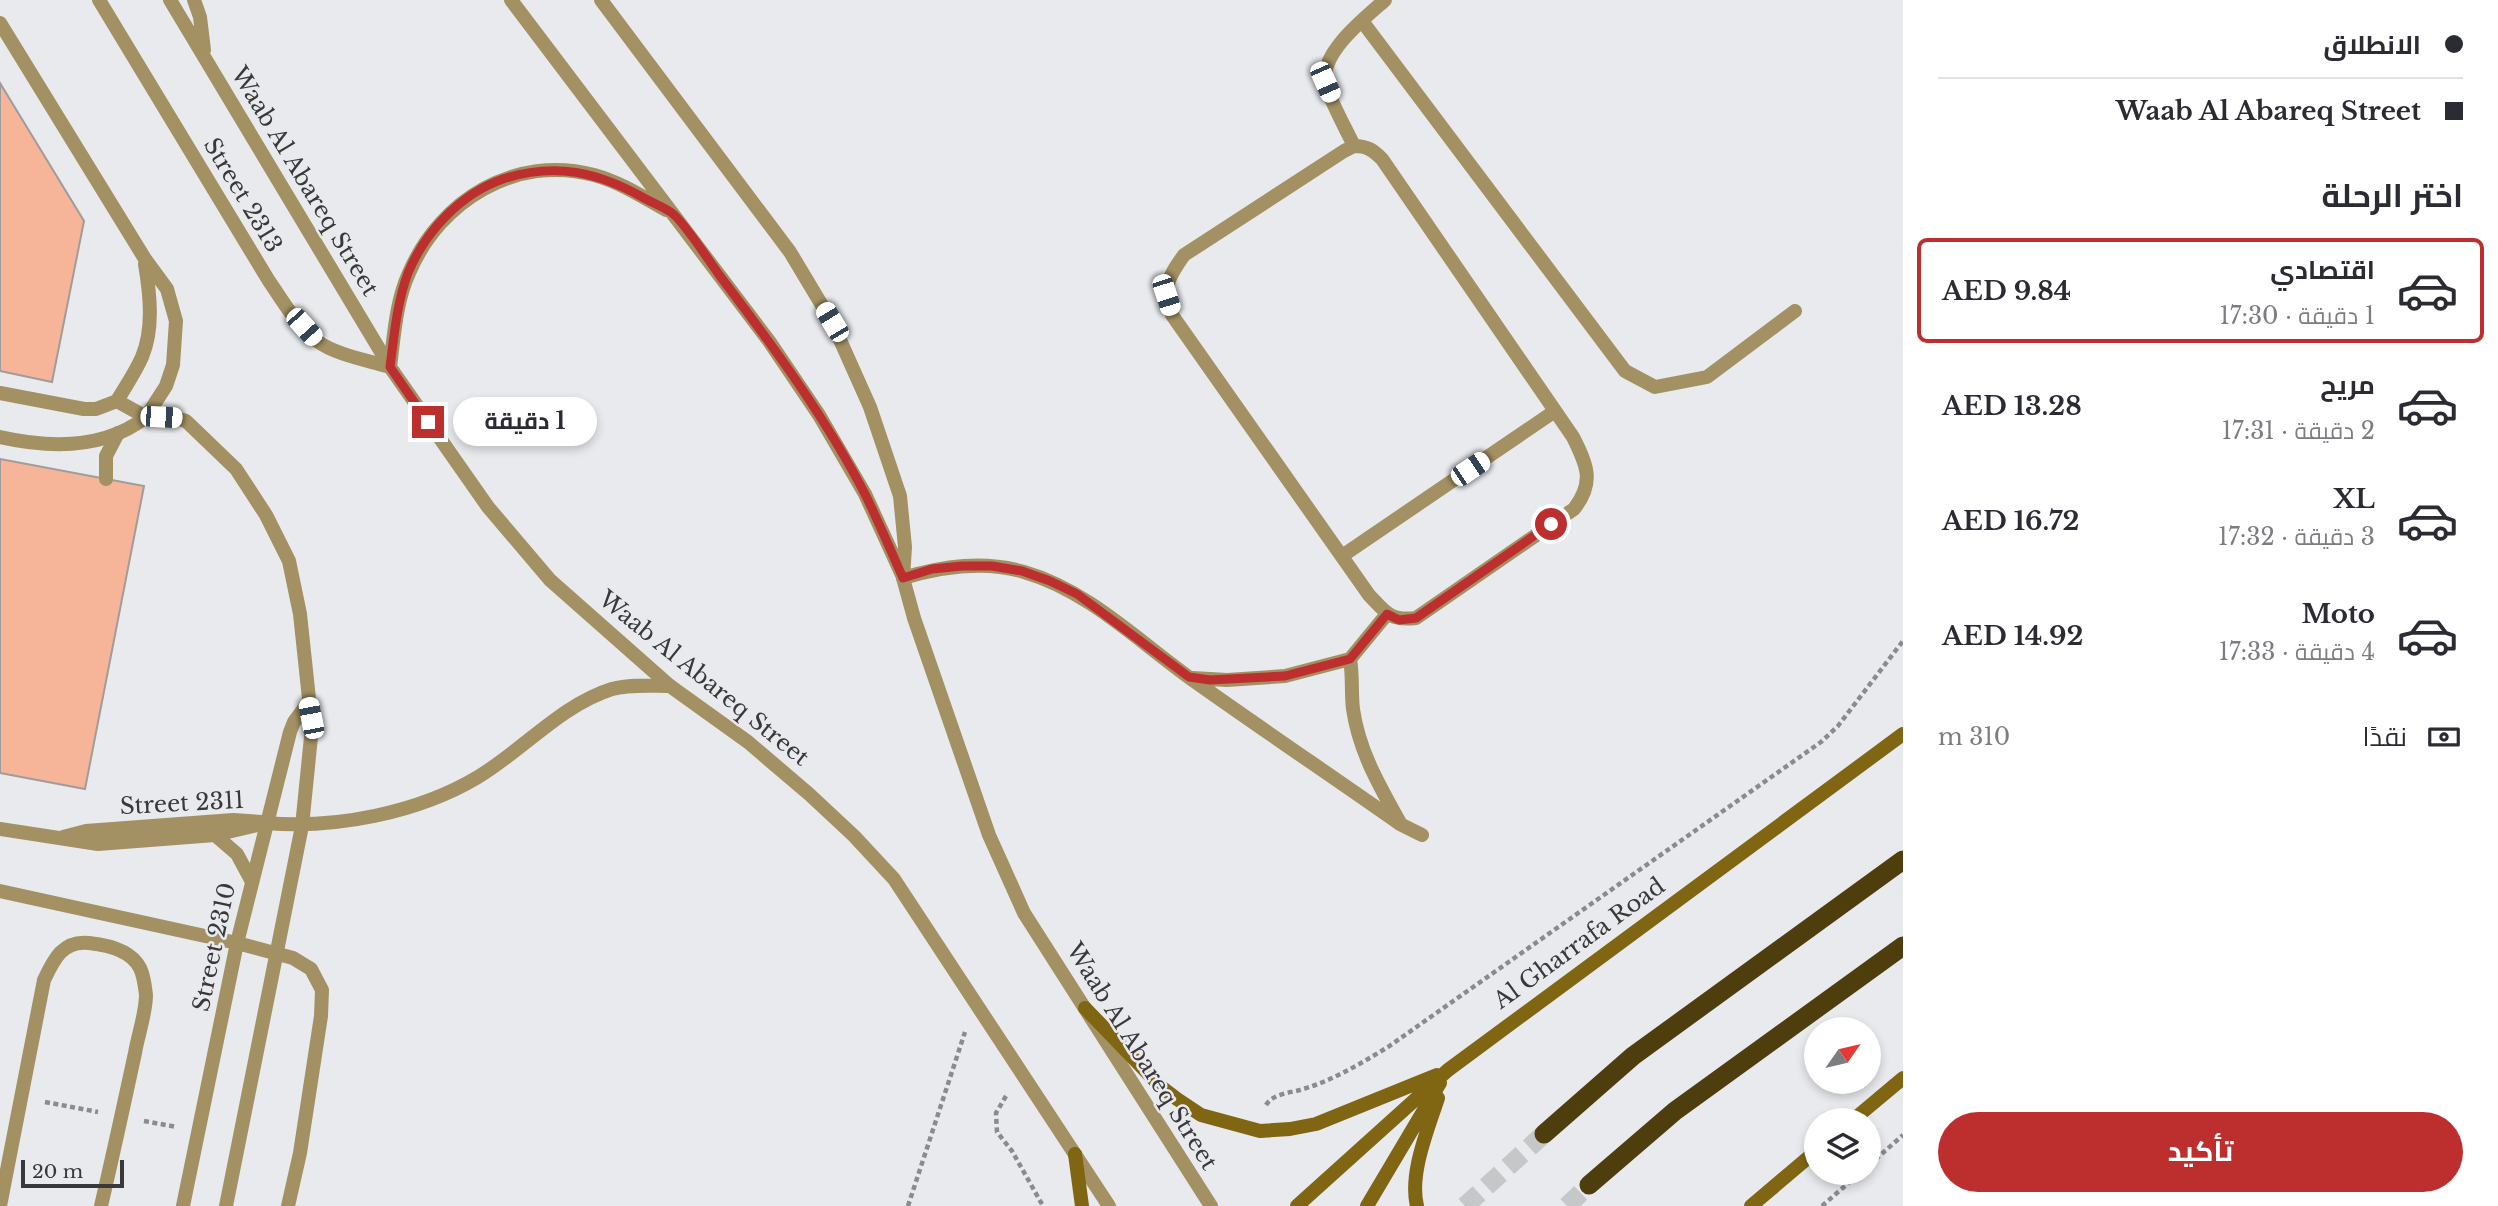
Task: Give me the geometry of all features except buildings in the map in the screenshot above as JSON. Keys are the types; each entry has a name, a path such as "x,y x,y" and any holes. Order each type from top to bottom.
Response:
{"highway":[{"path":"1544,1134 1633,1056 1903,860"},
{"path":"1589,1185 1675,1111 1903,946"}],"main road":[{"name":"Al Gharrafa Road","path":"1297,1206 1448,1070 1903,734"},
{"path":"1085,1009 1160,1086 1177,1099 1202,1115 1260,1131 1316,1124 1448,1070"},
{"path":"1367,1206 1448,1070"},
{"path":"1417,1206 1414,1194 1423,1144 1448,1070"},
{"path":"1867,1108 1903,1078"},
{"path":"1075,1154 1082,1206"},
{"path":"1751,1206 1804,1161"}],"street":[{"name":"Street 2313","path":"99,0 291,313 317,341 338,351 390,367"},
{"name":"Waab Al Abareq Street","path":"170,0 390,367 481,497 550,580 670,686 748,742 809,794 854,836 894,879 1109,1206"},
{"path":"194,0 200,17 205,58"},
{"name":"Waab Al Abareq Street","path":"511,0 769,341 819,415 865,495 903,578 914,618 989,835 1024,913 1211,1206"},
{"name":"Waab Al Abareq Street","path":"601,0 789,251 832,322 870,407 900,496 905,547 903,578"},
{"path":"1354,146 1325,82 1327,66 1339,44 1385,0"},
{"path":"1362,21 1625,370 1655,387 1707,377 1795,311"},
{"path":"0,23 166,289 176,321 173,365 166,386 146,416 136,424 94,441 54,446 0,437"},
{"path":"1354,146 1364,146 1382,159 1555,411 1582,455 1588,477 1584,496 1574,509 1416,618 1399,620 1387,614 1369,595 1172,315 1166,295 1167,281 1184,255 1344,151 1354,146"},
{"path":"390,367 398,314 408,274 421,248 452,211 488,185 542,170 593,175 619,183 674,214"},
{"path":"0,393 84,409 96,409 117,401 142,358 148,338 150,295 145,259"},
{"path":"117,401 146,416 186,421 236,469 266,515 289,561 300,614 312,738 304,787 302,826 226,1206"},
{"path":"1342,556 1555,411"},
{"path":"106,479 106,456 118,433"},
{"path":"903,578 942,568 992,566 1022,571 1077,594 1189,677 1401,824 1422,835"},
{"path":"1189,677 1227,680 1285,676 1350,659 1387,614"},
{"path":"1350,659 1353,707 1360,743 1371,772 1401,824"},
{"path":"266,823 302,826 383,814 429,799 476,778 596,695 636,685 670,686"},
{"name":"Street 2310","path":"183,1206 251,880 290,732 308,703"},
{"name":"Street 2311","path":"59,838 86,831 233,820 266,823"},
{"name":"Street 2311","path":"0,829 98,844 215,835 266,823"},
{"path":"215,835 237,854 251,880"},
{"path":"0,891 237,943 293,958 311,969 323,990 321,1016 300,1153 288,1206"},
{"path":"0,1206 6,1135 20,1097 44,980 52,961 70,944 99,944 122,951 132,958 140,968 146,996 101,1206"}],"path":[{"path":"1260,1131 1264,1110 1273,1097 1314,1086 1350,1070 1388,1047 1821,742 1838,726 1903,641"},
{"path":"908,1206 975,1002"},
{"path":"1020,1070 996,1113 997,1132 1012,1151 1043,1206"},
{"path":"20,1097 199,1132"},
{"path":"1881,1154 1903,1135"},
{"path":"1822,1206 1846,1185"}],"tunnel":[{"path":"1465,1206 1544,1134"},
{"path":"1567,1206 1589,1185"}],"route":[{"path":"428,422 390,367 398,314 408,274 421,248 452,211 488,185 512,176 542,170 564,171 593,175 619,183 674,214 769,341 819,415 865,495 903,578 932,569 962,566 992,566 1022,571 1077,594 1189,677 1227,680 1285,676 1350,659 1387,614 1399,620 1416,618 1551,524"}]}
